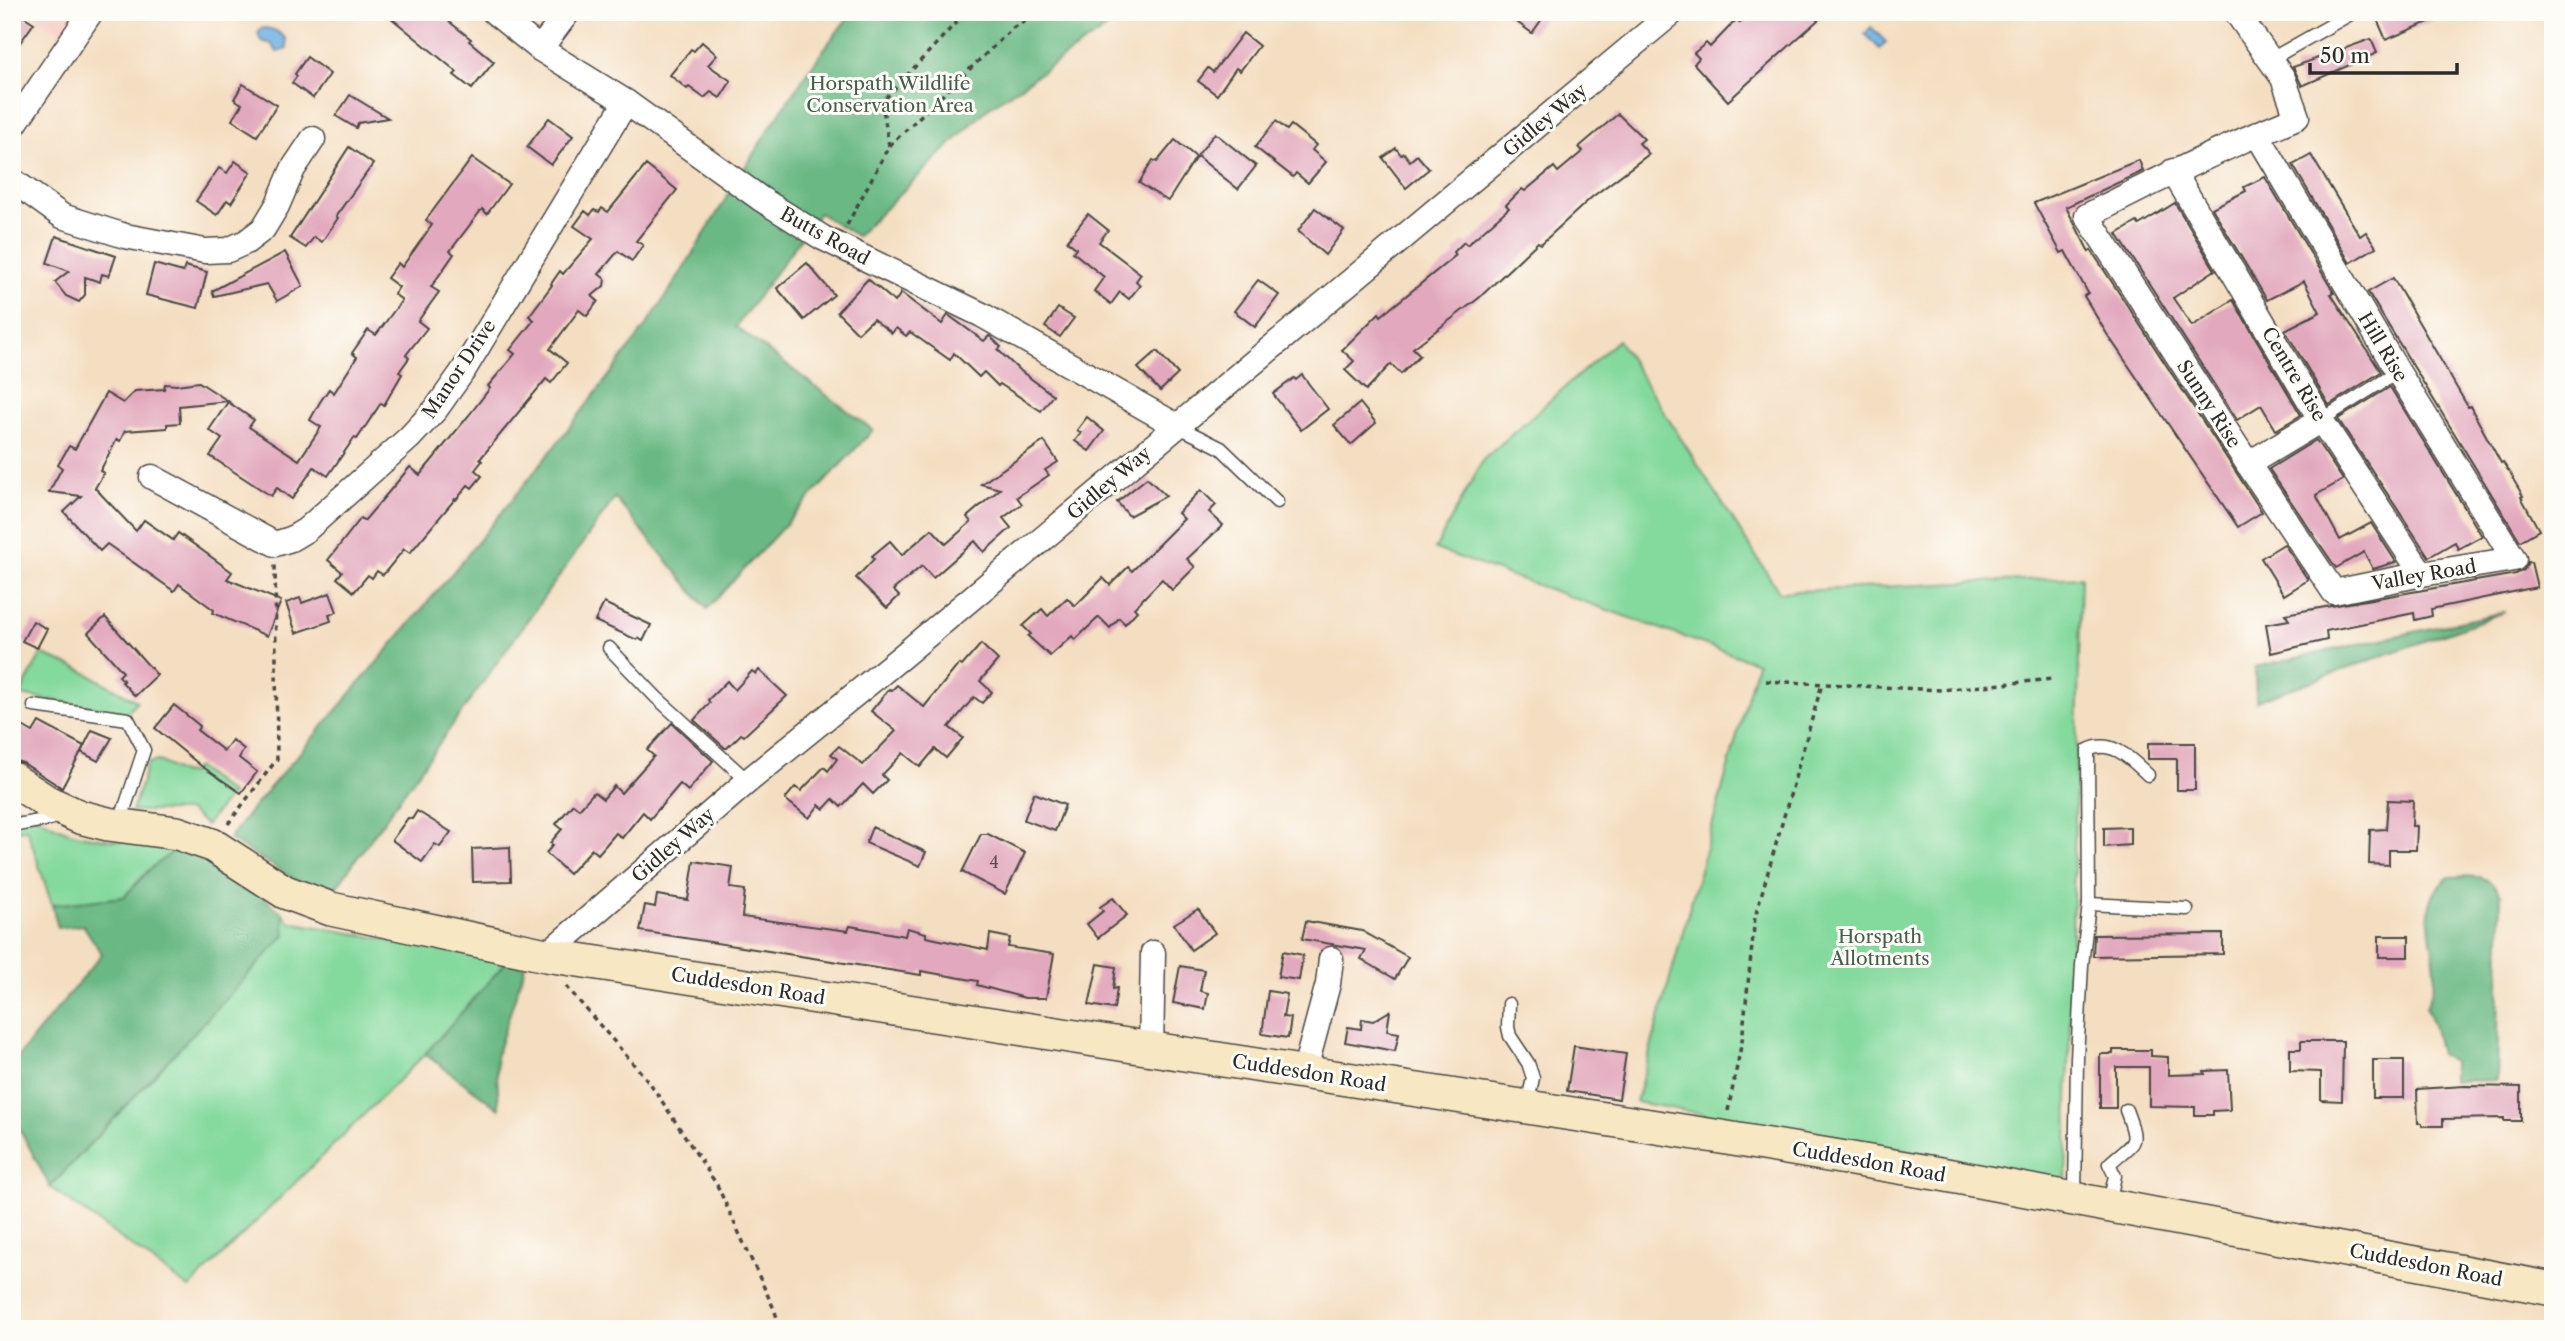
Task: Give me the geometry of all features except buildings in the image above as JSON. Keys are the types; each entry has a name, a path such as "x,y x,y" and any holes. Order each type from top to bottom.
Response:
{"street":[{"path":"12,128 91,12"},
{"name":"Butts Road","path":"494,12 540,49 626,102 761,199 830,242 982,315 1177,426"},
{"path":"540,49 568,12"},
{"name":"Gidley Way","path":"546,955 748,781 900,658 1673,12"},
{"path":"2173,170 2297,117 2283,78 2236,12"},
{"name":"Manor Drive","path":"275,544 291,540 306,530 410,438 436,409 463,371 626,102"},
{"name":"Hill Rise","path":"2257,134 2398,372 2514,559"},
{"path":"12,180 62,216 125,236 205,251 228,250 246,242 262,229 293,169 313,139"},
{"name":"Sunny Rise","path":"2173,170 2087,216 2334,592"},
{"name":"Centre Rise","path":"2173,170 2321,420 2422,574"},
{"path":"2248,464 2321,420"},
{"path":"152,477 275,544"},
{"name":"Valley Road","path":"2334,592 2514,559"},
{"name":"Cuddesdon Road","path":"12,779 47,802 71,812 119,825 177,833 212,845 285,892 331,909 546,955 1721,1137 1941,1174 2553,1289"},
{"path":"1152,1048 1153,953"},
{"path":"1304,1073 1337,976"}],"lane":[{"path":"2271,59 2354,12"},
{"path":"2321,420 2398,372"},
{"path":"1177,426 1221,448 1277,502"},
{"path":"610,648 656,697 748,781"},
{"path":"34,706 128,719 144,750 119,825"},
{"path":"2075,1200 2077,1058 2082,965 2089,904 2088,750 2096,747 2119,750 2148,775"},
{"path":"12,826 71,812"},
{"path":"2089,904 2187,909"},
{"path":"1509,1004 1510,1036 1528,1063 1533,1078 1527,1106"},
{"path":"2108,1206 2115,1176 2109,1164 2133,1143 2135,1135 2126,1110"}],"path":[{"path":"889,146 882,102 966,12"},
{"path":"830,242 889,146 1014,27 1044,12"},
{"path":"212,845 277,759 275,544"},
{"path":"1766,681 1941,690 2054,679"},
{"path":"1721,1137 1742,1041 1755,917 1822,684"},
{"path":"546,955 554,972 650,1083 717,1185 781,1329"}],"shaded area":[{"path":"29,12 82,12 67,36"}],"green space":[{"name":"Horspath Wildlife Conservation Area","path":"852,12 1130,12 987,109 857,236 819,213 736,327 873,430 707,609 615,498 330,896 298,881 229,839 454,571 550,452 643,330 772,125"},
{"name":"Horspath Allotments","path":"1618,340 1779,592 2081,577 2066,1180 1636,1102 1757,663 1435,549 1483,460"},
{"path":"2505,612 2256,701 2255,667"},
{"path":"41,654 79,669 137,701 127,713 20,695"},
{"path":"159,761 183,774 190,774 196,767 231,794 206,825 189,811 132,811 148,763"},
{"path":"12,804 72,833 179,847 149,870 124,897 52,905 27,829 12,830"},
{"path":"179,847 206,853 283,913 285,935 50,1187 12,1114 12,1064 102,954 83,925 58,928 52,905 124,897 149,870"},
{"path":"2449,877 2479,877 2490,882 2501,894 2497,1080 2453,1081 2453,1062 2440,1054 2426,1008 2435,976 2429,911 2438,888"},
{"path":"283,913 290,922 507,961 425,1054 189,1288 50,1187 284,936"},
{"path":"507,961 525,966 496,1057 499,1109 425,1054"}],"water":[{"path":"1871,27 1886,42 1880,49 1865,34"},
{"path":"261,28 272,29 281,34 286,39 287,49 277,52 272,44 261,41 258,34"}]}
